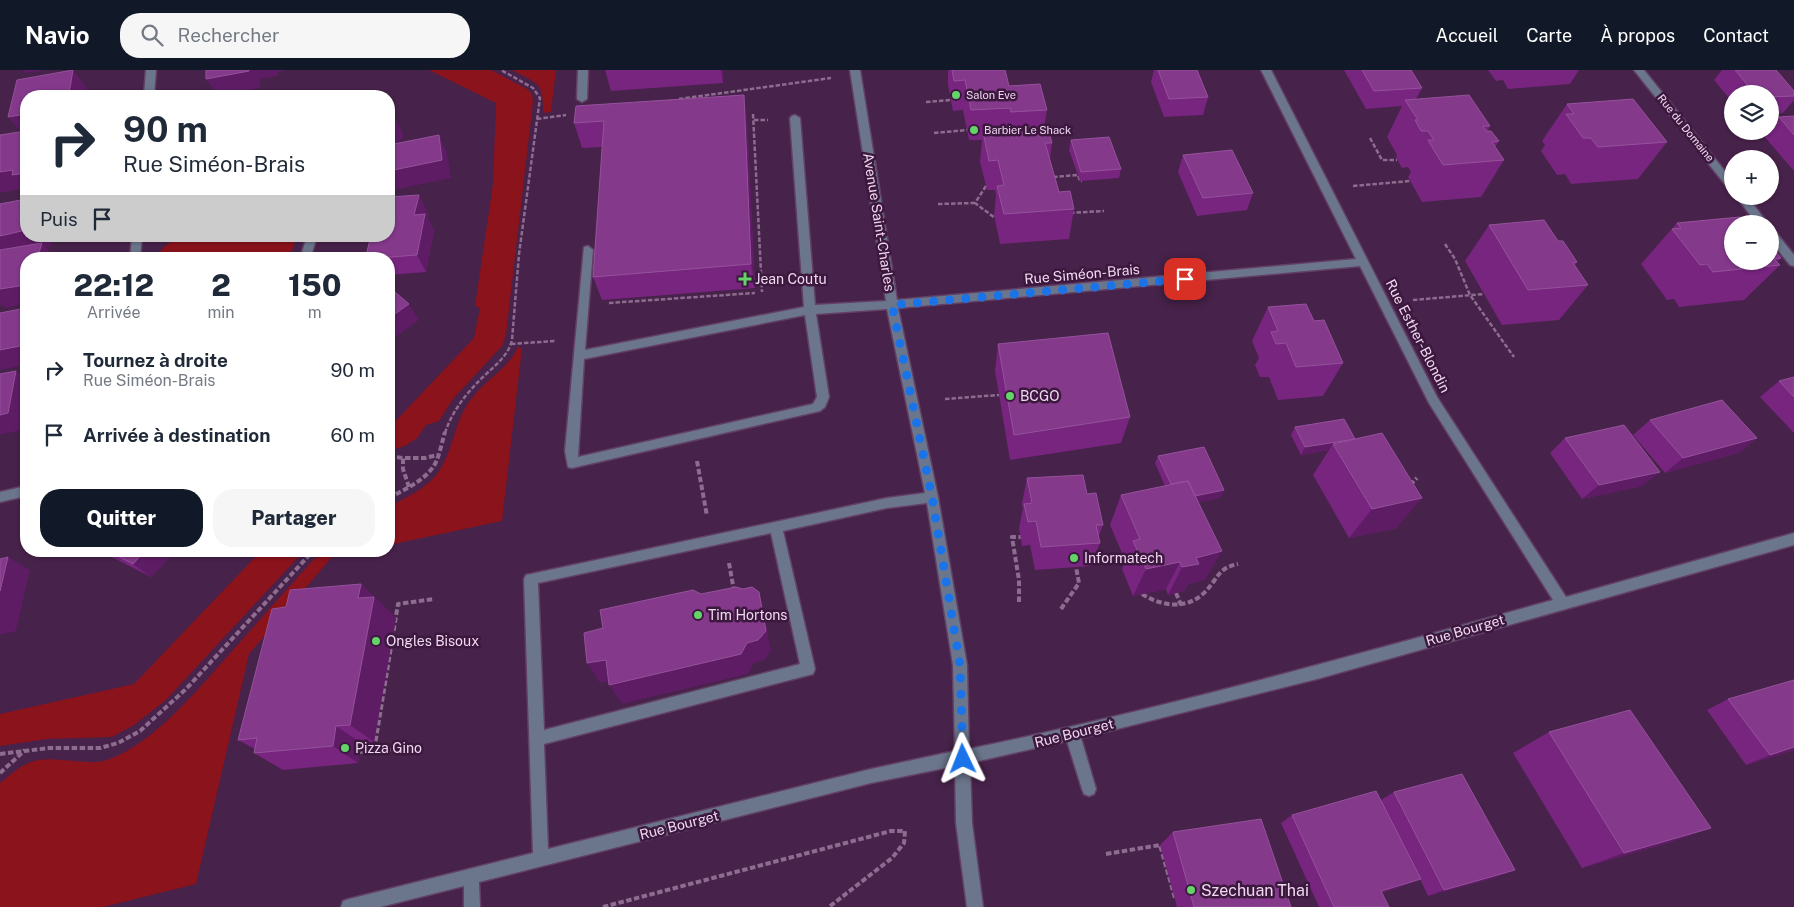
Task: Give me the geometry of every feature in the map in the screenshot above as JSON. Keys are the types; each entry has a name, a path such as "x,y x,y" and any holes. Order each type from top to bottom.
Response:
{"street":[{"path":"149,90 151,70"},
{"path":"582,98 583,70"},
{"name":"Avenue Saint-Charles","path":"856,70 892,305 932,497 960,665 964,823 975,907"},
{"name":"Rue Esther-Blondin","path":"1266,70 1444,419 1563,604"},
{"name":"Rue du Domaine","path":"1639,70 1724,176"},
{"path":"588,250 570,451 572,462 816,408 821,404 823,397 810,310 795,118"},
{"path":"1748,205 1756,215"},
{"path":"1779,244 1794,262"},
{"name":"Rue Siméon-Brais","path":"579,356 810,310 892,305 1363,262"},
{"path":"0,496 20,492"},
{"path":"541,860 531,579 887,504 932,497"},
{"path":"537,739 808,669 776,527"},
{"name":"Rue Bourget","path":"349,907 871,776 963,759 1317,672 1794,539"},
{"path":"1072,733 1089,788"},
{"path":"471,876 472,907"}],"path":[{"path":"395,495 430,472 436,462 454,412 477,383 503,358 511,344 519,254 540,98 538,93 524,82 501,70"},
{"path":"675,100 833,78"},
{"path":"926,102 951,100"},
{"path":"605,304 763,292 753,114"},
{"path":"537,119 567,115"},
{"path":"934,133 967,130"},
{"path":"1370,138 1382,160 1397,160"},
{"path":"1047,178 1078,175 1080,181 1087,181"},
{"path":"1348,187 1410,181"},
{"path":"975,203 986,186"},
{"path":"938,204 975,203 995,218"},
{"path":"1064,213 1104,211"},
{"path":"1446,244 1455,259 1470,295 1514,358"},
{"path":"755,281 762,280"},
{"path":"1404,301 1484,294"},
{"path":"511,344 528,343"},
{"path":"945,399 999,395"},
{"path":"395,457 426,458 437,455"},
{"path":"403,458 403,469 409,487"},
{"path":"700,474 702,487"},
{"path":"1404,492 1417,478"},
{"path":"1019,602 1019,580 1012,537 1021,536"},
{"path":"0,754 26,750 107,746 125,739 144,728 181,694 307,557"},
{"path":"1142,594 1152,601 1166,606 1181,605 1195,600 1205,593 1223,569 1238,564"},
{"path":"1061,609 1079,583 1076,567"},
{"path":"1176,593 1181,605"},
{"path":"374,751 398,604 434,599"},
{"path":"360,752 408,748"},
{"path":"0,773 26,750"},
{"path":"603,907 891,831 905,831 904,844 893,856 866,880 828,907"},
{"path":"1106,854 1160,845 1174,898"}],"shaded area":[{"path":"429,70 491,70 527,89 532,94 533,102 506,334 502,346 453,399 439,421 426,425 417,438 405,446 395,449 395,422 474,338 480,308 475,306 493,184 496,103"},
{"path":"512,70 556,70 551,112 543,113 542,95 537,85"},
{"path":"170,242 295,242 291,252 161,252"},
{"path":"518,347 522,348 502,521 395,544 395,504 418,491 436,475 449,451 466,406 514,354"},
{"path":"255,557 298,557 166,700 134,725 112,737 47,739 0,746 0,714 134,684"},
{"path":"317,557 332,557 249,654 196,884 103,907 0,907 0,783 18,769 33,761 47,759 99,762 125,752 142,741 159,728 191,697"}],"building":[{"path":"73,70 70,90 20,90 20,115 8,117 17,80"},
{"path":"206,70 249,70 249,71 206,79"},
{"path":"952,70 1005,70 1009,86 1040,84 1047,110 1011,112 1010,108 971,110 965,80 954,81"},
{"path":"1158,70 1197,70 1208,97 1169,99"},
{"path":"1362,70 1411,70 1422,88 1374,91"},
{"path":"1735,70 1776,70 1794,91 1794,96 1779,97 1779,85 1748,85"},
{"path":"744,95 751,264 593,277 604,121 574,123 576,106"},
{"path":"1469,95 1490,126 1483,126 1486,131 1491,131 1499,141 1492,142 1504,160 1443,165 1428,140 1434,140 1428,131 1421,131 1415,120 1418,120 1405,100"},
{"path":"1633,99 1667,142 1598,147 1591,138 1583,138 1566,114 1574,114 1567,104"},
{"path":"1794,116 1794,135 1779,117"},
{"path":"1048,128 1052,143 1045,143 1059,192 1070,191 1074,209 1004,214 997,186 1004,185 998,160 989,161 983,132"},
{"path":"20,132 20,174 12,175 13,170 0,172 0,135"},
{"path":"439,135 442,160 395,170 395,144"},
{"path":"1109,137 1121,169 1081,172 1071,140"},
{"path":"1232,150 1253,193 1203,198 1183,155"},
{"path":"419,195 414,215 425,214 417,255 395,257 395,252 367,252 369,242 395,242 395,197"},
{"path":"20,200 20,231 0,236 0,204"},
{"path":"1724,219 1724,270 1732,270 1713,272 1707,264 1700,265 1672,229 1681,228 1677,223"},
{"path":"1544,220 1558,241 1563,241 1577,262 1573,263 1588,285 1528,290 1489,225"},
{"path":"42,243 39,252 20,252 20,286 0,289 0,250"},
{"path":"395,292 409,304 395,314"},
{"path":"1306,304 1314,321 1324,320 1343,363 1296,367 1286,343 1276,344 1271,332 1278,331 1268,307"},
{"path":"20,309 20,346 0,350 0,313"},
{"path":"1108,333 1130,417 1014,435 998,344"},
{"path":"16,371 8,413 0,415 0,374"},
{"path":"1794,377 1794,397 1779,381"},
{"path":"1722,400 1757,438 1683,458 1650,420"},
{"path":"1344,419 1355,439 1305,447 1295,427"},
{"path":"1624,425 1660,472 1599,485 1565,438"},
{"path":"1382,433 1422,498 1372,509 1333,444"},
{"path":"1204,447 1224,490 1195,496 1188,481 1171,484 1158,456"},
{"path":"1083,475 1087,494 1096,493 1103,525 1096,525 1100,543 1041,547 1036,521 1028,522 1024,504 1032,503 1027,478"},
{"path":"1188,481 1222,551 1196,558 1199,564 1182,567 1180,562 1146,569 1133,541 1140,539 1121,495"},
{"path":"8,557 0,591 0,559"},
{"path":"120,557 139,557 133,564"},
{"path":"361,584 358,598 374,597 350,725 336,726 333,746 254,753 257,738 238,740 272,609 286,607 290,590"},
{"path":"736,587 743,589 752,587 759,592 766,631 758,640 747,643 741,654 609,685 606,660 587,663 584,633 603,628 600,610 693,590 701,594"},
{"path":"1794,680 1794,747 1770,755 1728,699"},
{"path":"1630,710 1711,828 1624,853 1549,732"},
{"path":"1462,774 1515,870 1444,890 1394,792"},
{"path":"1376,791 1421,879 1381,891 1389,907 1334,907 1292,815"},
{"path":"1261,819 1291,907 1194,907 1173,832"}],"place":[{"name":"Salon Eve","path":"956,95"},
{"name":"Barbier Le Shack","path":"974,130"},
{"name":"Jean Coutu","path":"745,279"},
{"name":"BCGO","path":"1010,396"},
{"name":"Informatech","path":"1074,558"},
{"name":"Tim Hortons","path":"698,615"},
{"name":"Ongles Bisoux","path":"376,641"},
{"name":"Pizza Gino","path":"345,748"},
{"name":"Szechuan Thai","path":"1191,890"}],"route":[{"path":"963,759 960,665 926,465 892,305 1185,279"}]}
